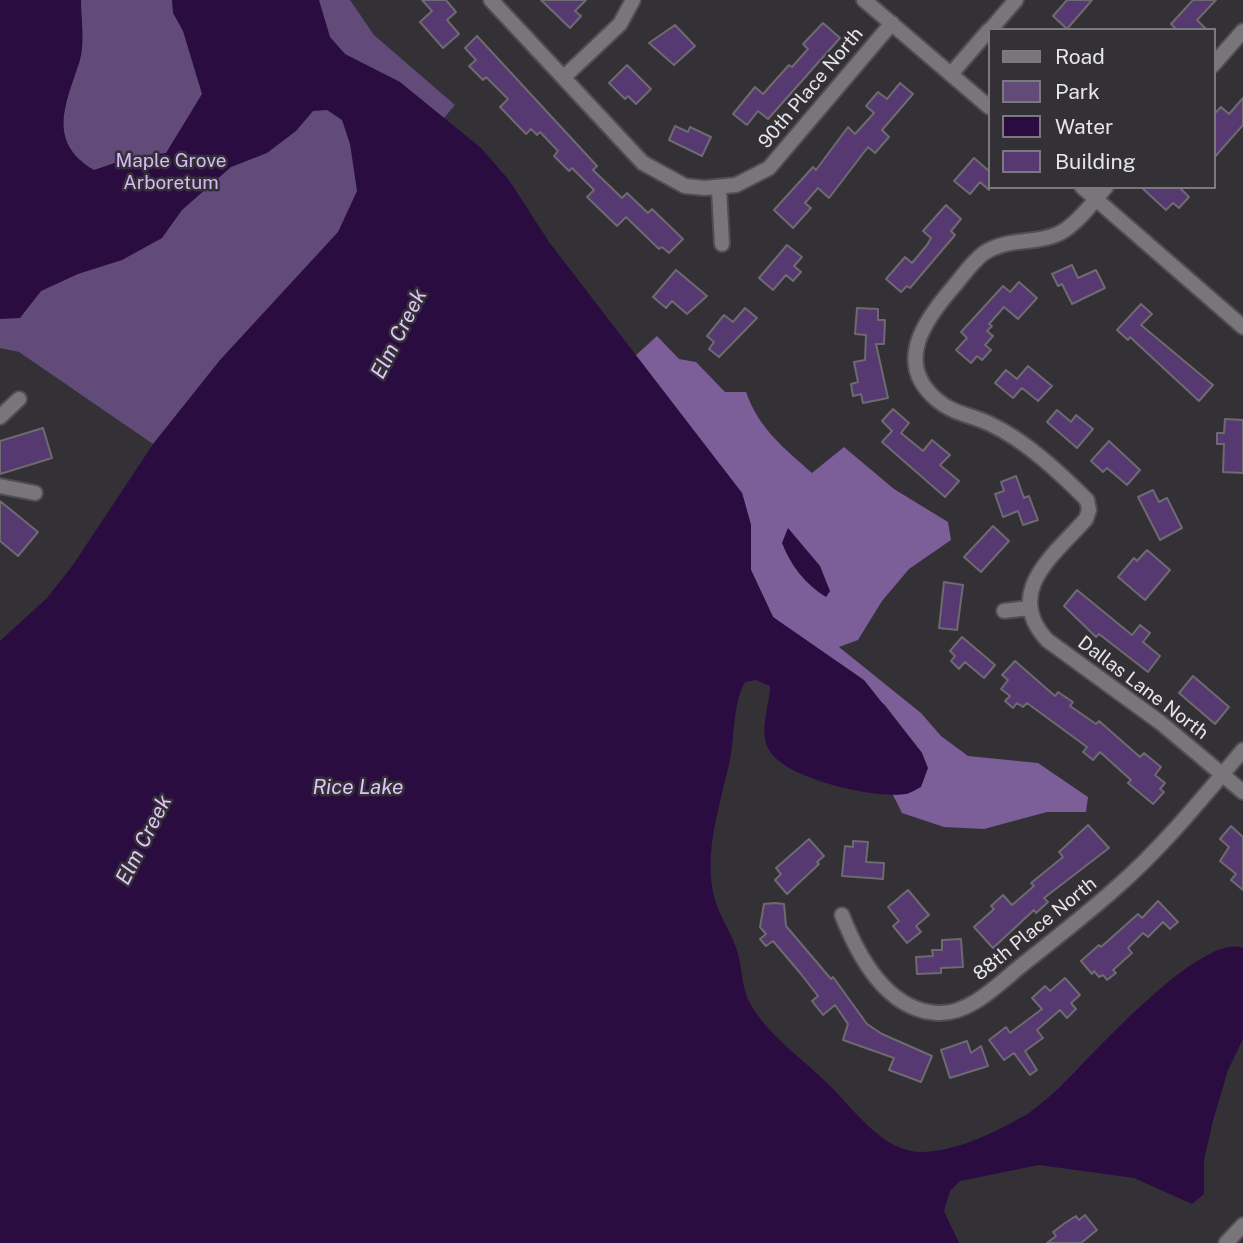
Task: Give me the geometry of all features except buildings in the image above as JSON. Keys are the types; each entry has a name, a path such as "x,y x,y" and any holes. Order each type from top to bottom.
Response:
{"street":[{"name":"90th Place North","path":"492,0 643,163 685,186 719,188 754,178 769,168 892,23"},
{"path":"564,77 620,24 633,0"},
{"path":"864,0 988,106"},
{"path":"991,28 1016,0"},
{"path":"951,74 988,31"},
{"path":"1215,63 1243,31"},
{"path":"719,188 722,244"},
{"path":"1084,189 1243,327"},
{"path":"1004,611 1028,608 1038,574 1086,519 1089,510 1087,500 1007,433 946,407 935,398 920,374 916,345 927,317 984,253 1001,245 1051,237 1065,230 1104,189"},
{"path":"0,416 19,399"},
{"path":"0,486 35,493"},
{"name":"Dallas Lane North","path":"1028,608 1037,629 1047,640 1161,723 1243,792"},
{"name":"88th Place North","path":"842,915 854,947 894,996 922,1011 939,1013 956,1010 986,993 1118,886 1243,750"},
{"path":"1226,1243 1243,1225"}],"green space":[{"name":"Maple Grove Arboretum","path":"0,0 350,0 374,35 455,105 275,315 153,444 19,352 0,348"}],"shaded area":[{"path":"657,336 679,359 696,362 725,392 746,392 765,427 812,473 844,447 894,489 948,522 951,540 909,569 882,601 858,640 839,647 921,713 941,736 968,756 1038,763 1088,797 1086,812 1047,812 984,829 944,827 902,813 892,793 906,794 922,753 885,705 773,617 751,570 751,525 742,493 635,356"}],"water":[{"name":"Rice Lake","path":"0,0 81,0 83,38 66,106 65,134 69,146 79,159 94,170 132,157 166,153 202,94 183,31 173,13 172,0 319,0 330,37 345,54 400,82 481,148 509,180 549,242 742,493 751,525 751,570 773,617 864,680 922,753 928,768 921,787 908,793 892,795 832,785 793,770 778,760 766,742 764,726 770,686 756,680 745,682 736,709 730,759 714,829 711,865 715,900 736,947 748,999 759,1017 884,1139 907,1150 934,1151 977,1139 1029,1113 1058,1089 1121,1025 1175,977 1201,959 1224,948 1243,948 1243,1039 1228,1070 1213,1121 1204,1160 1204,1194 1192,1204 1134,1178 1039,1165 960,1181 950,1191 944,1211 959,1243 0,1243 0,641 47,598 73,565 153,444 220,360 338,232 357,191 350,144 342,120 327,110 313,111 296,131 267,153 231,167 182,210 162,238 122,260 78,274 41,291 20,318 0,319"},
{"path":"788,528 820,566 830,591 826,597 805,580 790,559 782,543"}],"water label":[{"name":"Elm Creek","path":"399,334"},
{"name":"Elm Creek","path":"144,840"}]}
